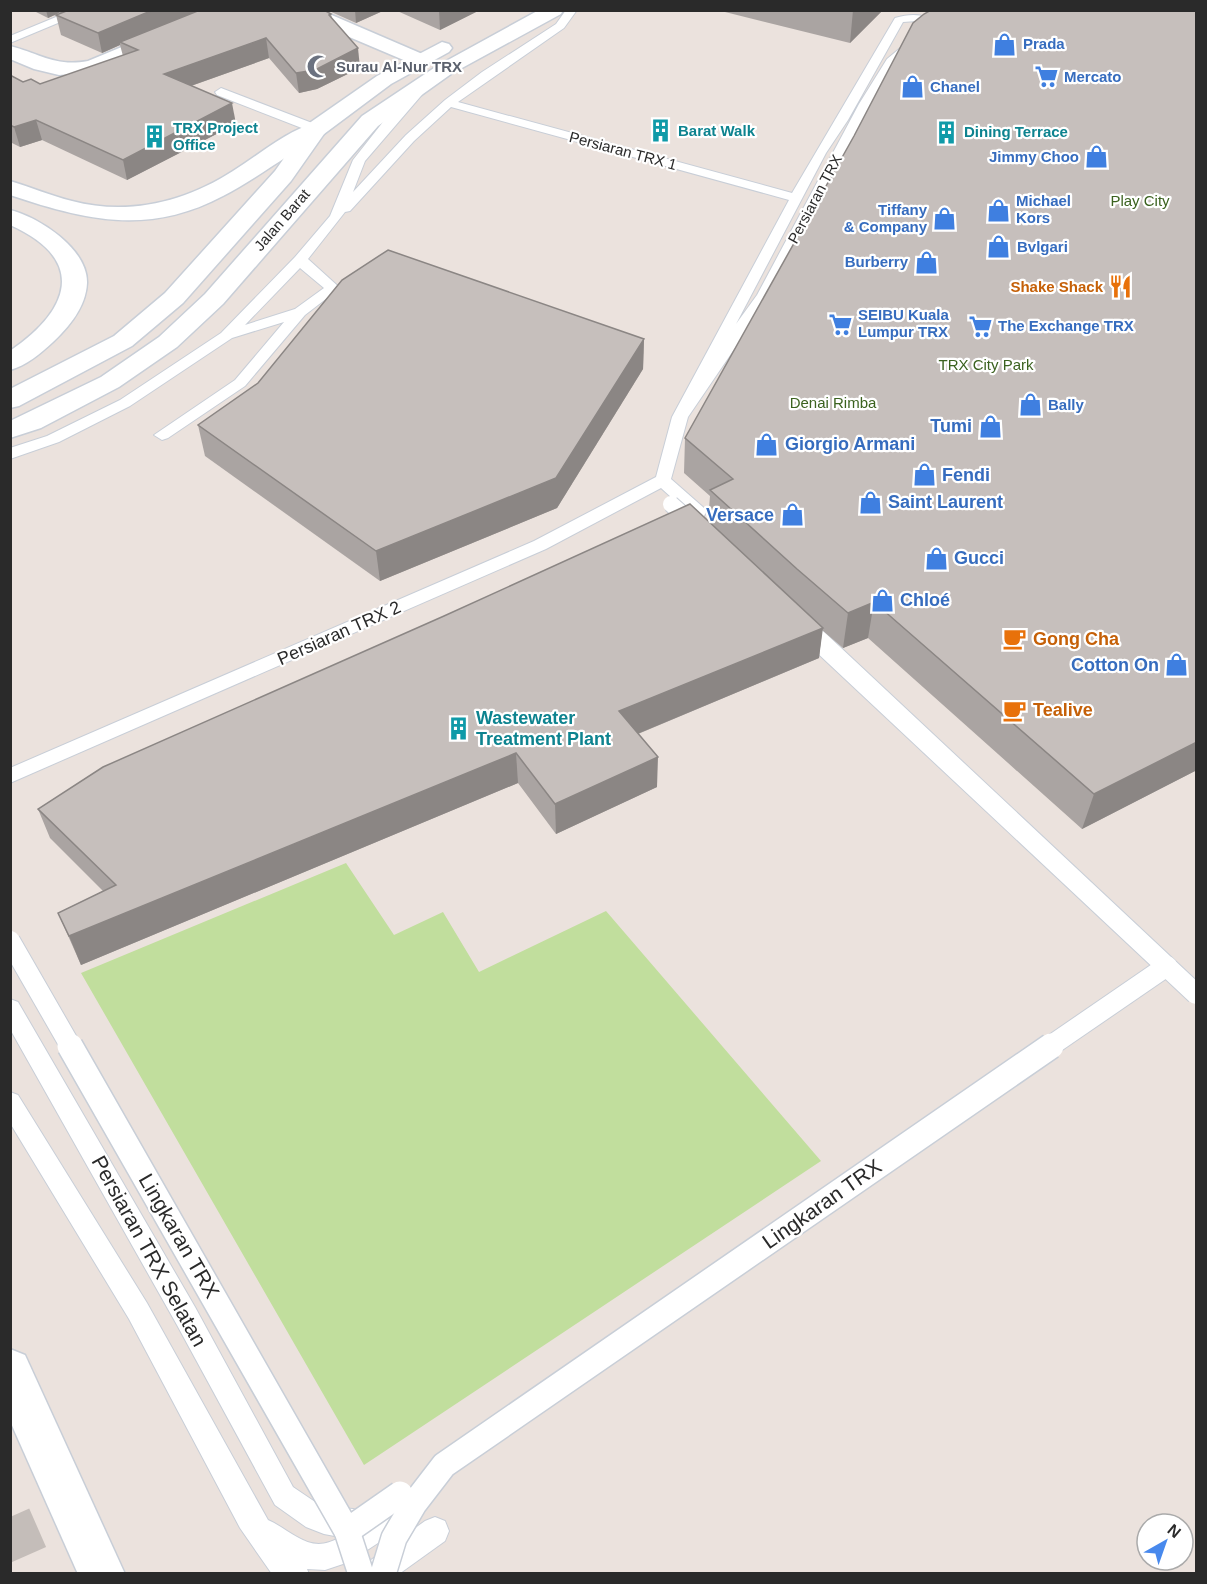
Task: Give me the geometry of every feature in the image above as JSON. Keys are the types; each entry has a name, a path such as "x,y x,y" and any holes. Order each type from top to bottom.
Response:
{"street":[{"path":"10,52 48,67 75,70 93,66 229,10"},
{"name":"Jalan Barat","path":"10,430 32,422 110,382 168,342 214,299 314,182 370,121 467,35 515,10"},
{"name":"Jalan Barat","path":"10,400 123,341 174,298 283,176 315,129 384,80 425,70 554,10"},
{"path":"315,12 425,70"},
{"path":"10,188 70,208 110,215 142,213 176,207 202,198 230,183 315,129"},
{"path":"10,217 44,234 68,262 75,281 73,294 57,324 10,362"},
{"path":"10,1370 102,1574"}],"lane":[{"path":"10,40 84,10"},
{"path":"10,454 53,439 125,403 226,336 300,260 336,217 410,138 486,75 560,26 572,10"},
{"name":"Persiaran TRX","path":"663,480 680,417 820,153 842,120 893,18 924,18 934,23 937,30 915,42 893,59 865,104 764,295 680,417"},
{"path":"336,217 360,160 425,70"},
{"path":"221,92 315,129"},
{"name":"Persiaran TRX 1","path":"449,104 797,198"},
{"path":"831,170 838,186"},
{"path":"162,435 240,383 300,312 333,288 300,260"},
{"path":"764,295 781,287"},
{"path":"226,336 300,312"},
{"path":"10,465 32,447"},
{"path":"663,480 698,513"},
{"name":"Persiaran TRX 2","path":"10,776 540,545 663,480"},
{"path":"671,504 710,539"},
{"path":"786,610 1197,994"},
{"name":"Lingkaran TRX","path":"10,941 347,1531 361,1574"},
{"name":"Lingkaran TRX","path":"347,1531 1167,966"},
{"name":"Persiaran TRX Selatan","path":"10,1008 192,1326 284,1496 305,1514 334,1524 365,1523 397,1514 335,1555 312,1556 288,1550 269,1537 250,1518"},
{"path":"10,1102 138,1311 250,1518 279,1562 295,1574"},
{"name":"Lingkaran TRX","path":"384,1574 394,1538 414,1504 444,1465"},
{"path":"376,1574 435,1532"}],"green space":[{"path":"346,863 394,935 443,912 479,972 606,911 821,1161 364,1465 81,973"}],"building":[{"path":"69,10 153,10 98,33 56,15"},
{"path":"200,10 324,10 331,14 329,15 358,48 315,70 296,73 266,38 164,74 232,103 123,160 36,120 14,127 10,125 10,75 23,82 31,79 40,84 138,50 120,42"},
{"name":"TRX City Park","path":"931,10 1197,10 1197,742 1094,794 874,602 848,613 797,569 710,490 733,479 685,438 854,136 913,23"},
{"path":"388,250 644,339 556,478 376,551 198,425 258,383 342,280"},
{"name":"Wastewater Treatment Plant","path":"690,504 823,628 619,711 658,757 555,804 516,753 69,936 58,913 116,885 38,809 103,767"}],"tunnel":[{"path":"10,1517 35,1574"}],"place":[{"name":"Prada","path":"1005,44"},
{"name":"Surau Al-Nur TRX","path":"318,67"},
{"name":"Mercato","path":"1046,77"},
{"name":"Chanel","path":"912,87"},
{"name":"Barat Walk","path":"660,131"},
{"name":"Dining Terrace","path":"946,132"},
{"name":"TRX Project Office","path":"155,137"},
{"name":"Jimmy Choo","path":"1097,157"},
{"name":"Michael Kors","path":"998,210"},
{"name":"Tiffany & Company","path":"945,219"},
{"name":"Bvlgari","path":"999,247"},
{"name":"Burberry","path":"926,262"},
{"name":"Shake Shack","path":"1121,287"},
{"name":"SEIBU Kuala Lumpur TRX","path":"840,324"},
{"name":"The Exchange TRX","path":"980,326"},
{"name":"Bally","path":"1030,405"},
{"name":"Tumi","path":"990,426"},
{"name":"Giorgio Armani","path":"767,444"},
{"name":"Fendi","path":"924,475"},
{"name":"Saint Laurent","path":"870,502"},
{"name":"Versace","path":"792,515"},
{"name":"Gucci","path":"936,558"},
{"name":"Chloé","path":"882,600"},
{"name":"Gong Cha","path":"1015,639"},
{"name":"Cotton On","path":"1177,665"},
{"name":"Tealive","path":"1015,710"},
{"name":"Wastewater Treatment Plant","path":"458,728"}],"park label":[{"name":"Play City","path":"1140,201"},
{"name":"Denai Rimba","path":"833,403"}]}
